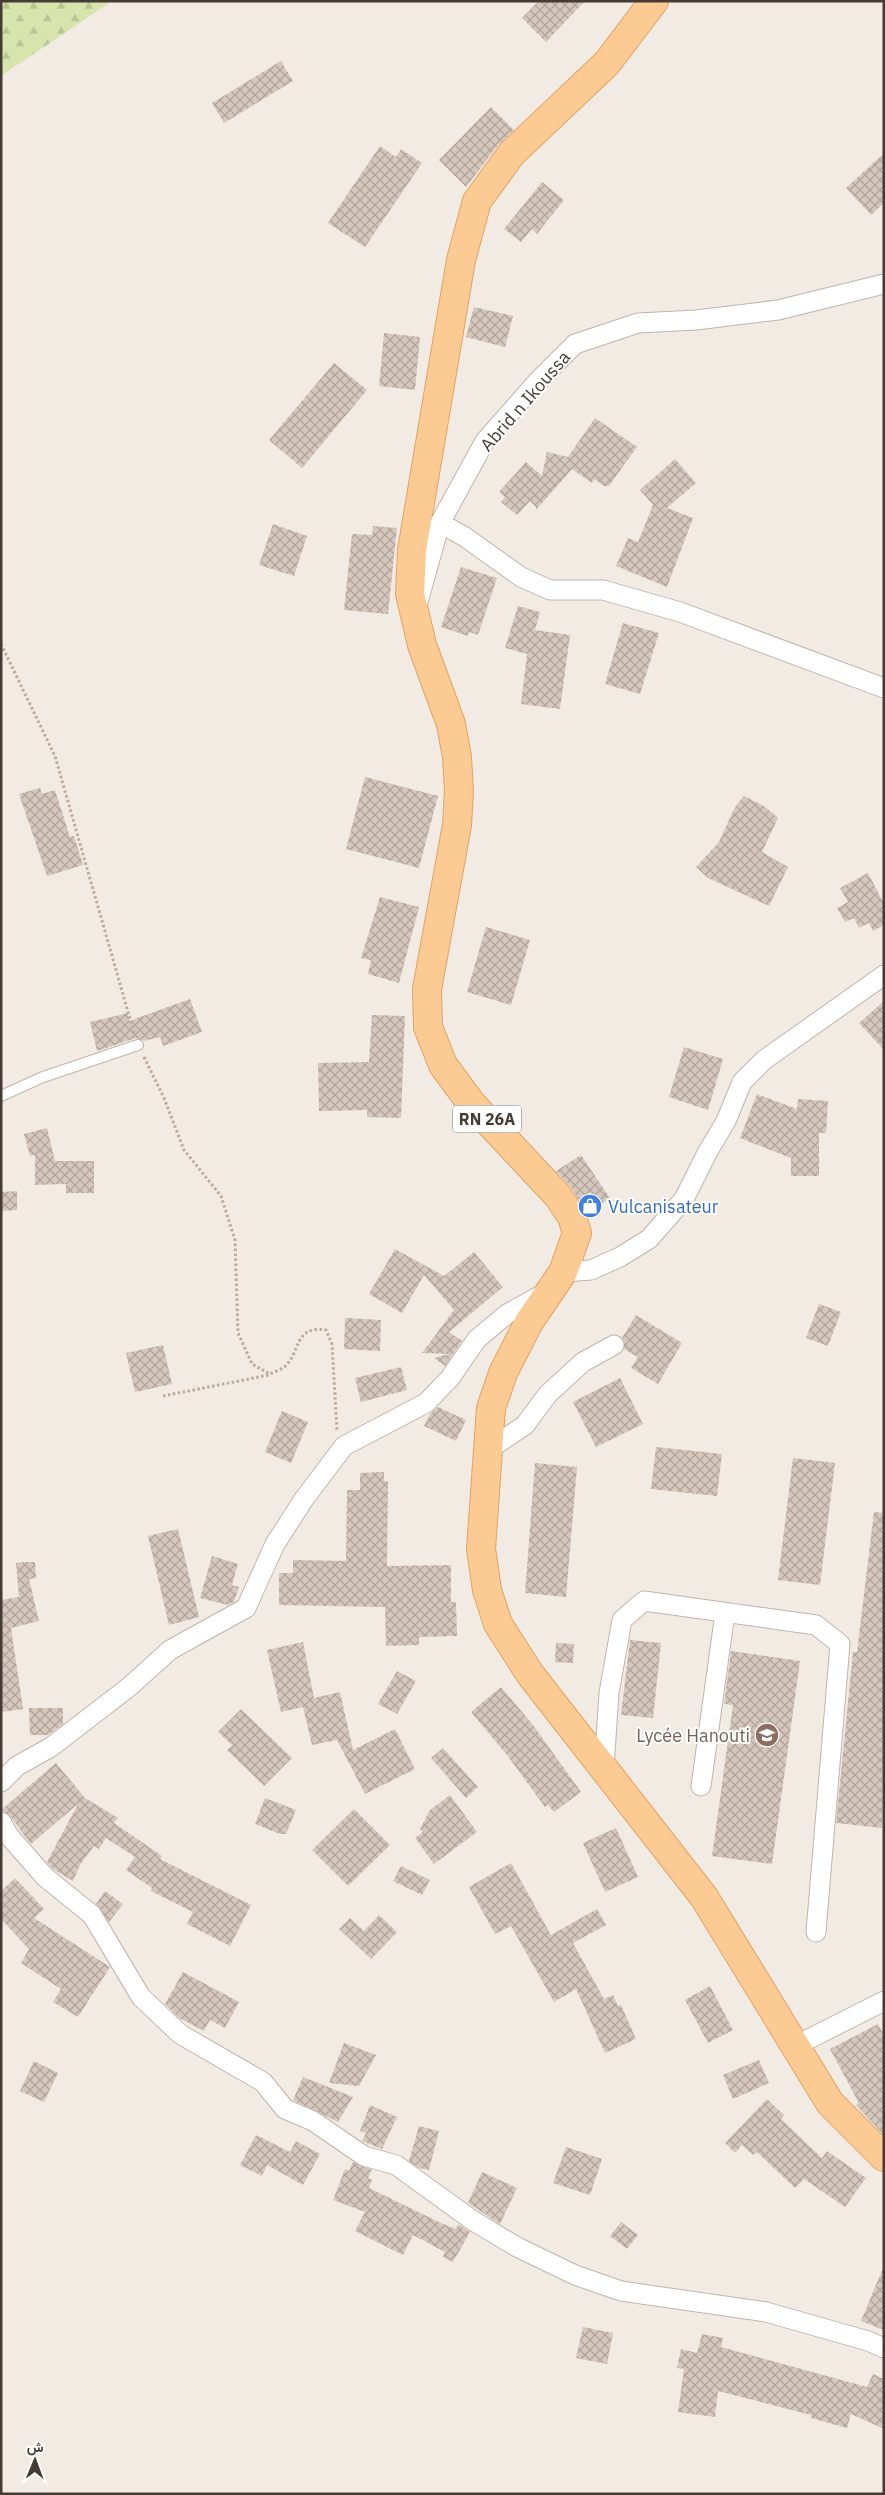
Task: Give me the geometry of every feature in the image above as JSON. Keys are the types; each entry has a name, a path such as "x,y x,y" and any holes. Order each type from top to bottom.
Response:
{"main road":[{"name":"RN 26A","path":"654,1 607,63 512,153 478,201 461,260 414,532 410,594 422,645 451,724 457,757 459,791 457,825 427,989 428,1027 448,1073 471,1103 558,1196 572,1217 577,1233 556,1282 529,1322 503,1373 491,1408 481,1549 487,1590 498,1624 530,1674 604,1766 704,1897 830,2103 884,2157"}],"street":[{"name":"Abrid n Ikoussa","path":"415,613 440,523 485,441 538,381 575,344 638,323 696,320 778,310 884,284"},
{"path":"440,523 465,537 521,577 550,590 603,590 680,612 884,688"},
{"path":"2,1780 17,1766 52,1747 129,1687 170,1650 246,1608 275,1544 304,1499 344,1446 426,1403 450,1378 477,1339 507,1314 556,1282 591,1270 620,1257 649,1239 684,1199 707,1153 726,1121 742,1082 764,1060 884,975"},
{"path":"488,1450 525,1425 548,1394 583,1362 614,1345"},
{"path":"604,1766 608,1693 622,1620 644,1600 816,1625 840,1644 816,1932"},
{"path":"701,1786 724,1613"},
{"path":"4,1835 45,1877 92,1915 141,1997 180,2034 263,2082 285,2109 313,2121 364,2156 396,2165 472,2220 517,2247 575,2275 621,2290 766,2312 868,2341 884,2348"},
{"path":"794,2046 884,2001"}],"lane":[{"path":"1,1096 43,1077 138,1045"}],"path":[{"path":"1,644 54,756 138,1045 164,1098 184,1150 221,1196 235,1240 238,1333 252,1364 270,1374"},
{"path":"163,1396 270,1374 286,1366 301,1337 316,1329 326,1330 332,1344 338,1453"}],"green space":[{"path":"1,1 112,1 1,76"}],"building":[{"path":"539,1 585,1 546,42 522,18"},
{"path":"281,61 293,81 224,123 212,103"},
{"path":"491,107 514,130 499,144 466,187 439,160"},
{"path":"380,146 396,157 401,149 422,163 365,247 328,223"},
{"path":"884,153 884,203 871,215 846,188"},
{"path":"542,182 564,200 537,234 532,229 521,242 504,229"},
{"path":"474,307 513,316 505,347 466,337"},
{"path":"384,333 420,337 415,390 379,386"},
{"path":"334,363 367,390 302,468 269,440"},
{"path":"595,418 637,447 609,486 604,486 594,479 592,483 572,469 536,510 536,507 530,501 517,515 501,502 505,497 499,492 526,462 542,476 547,452 568,457"},
{"path":"675,459 696,483 667,508 693,518 667,587 616,566 628,538 638,542 653,505 640,490"},
{"path":"273,524 307,536 294,576 259,565"},
{"path":"373,526 397,528 388,614 344,610 352,534 372,535"},
{"path":"461,567 497,578 478,635 469,632 468,636 441,627"},
{"path":"518,606 540,612 535,630 570,635 560,709 521,704 527,654 505,648"},
{"path":"623,623 659,633 640,694 605,684"},
{"path":"365,777 438,796 419,868 346,849"},
{"path":"40,788 42,794 55,790 70,837 74,836 83,865 47,876 19,794"},
{"path":"744,796 764,806 778,818 762,852 788,867 769,906 708,878 696,867 719,842 735,807"},
{"path":"868,873 884,904 884,925 873,931 869,923 859,928 854,918 845,922 837,908 848,902 840,888"},
{"path":"380,897 419,907 399,983 368,974 371,960 361,958"},
{"path":"486,927 530,940 511,1005 467,992"},
{"path":"190,999 202,1032 163,1046 160,1037 144,1041 136,1038 97,1051 90,1022 128,1013 129,1021"},
{"path":"884,1001 884,1050 859,1023"},
{"path":"372,1015 405,1016 401,1118 367,1117 367,1110 319,1111 318,1063 369,1062"},
{"path":"684,1047 723,1059 708,1110 669,1097"},
{"path":"757,1094 797,1109 798,1099 828,1101 826,1133 819,1133 819,1176 791,1176 791,1158 740,1138"},
{"path":"47,1128 55,1161 94,1161 94,1193 66,1193 66,1184 35,1185 35,1155 30,1156 24,1134"},
{"path":"581,1155 610,1198 587,1213 571,1187 556,1171"},
{"path":"17,1191 17,1210 1,1211 1,1192"},
{"path":"395,1249 444,1276 474,1252 503,1287 449,1332 462,1341 445,1366 434,1358 449,1354 422,1353 454,1310 424,1275 402,1313 369,1294"},
{"path":"819,1304 841,1312 828,1346 806,1338"},
{"path":"636,1315 682,1343 658,1384 631,1368 638,1357 624,1349 622,1338"},
{"path":"345,1318 381,1320 380,1351 344,1349"},
{"path":"163,1345 172,1384 135,1392 126,1353"},
{"path":"401,1367 407,1390 361,1402 355,1378"},
{"path":"620,1378 643,1424 596,1447 573,1402"},
{"path":"438,1407 466,1420 456,1441 424,1426 430,1414"},
{"path":"282,1411 308,1422 291,1463 265,1452"},
{"path":"656,1447 722,1454 717,1496 651,1489"},
{"path":"793,1458 835,1463 820,1585 778,1580"},
{"path":"535,1463 577,1467 566,1597 525,1593"},
{"path":"384,1472 384,1481 388,1481 387,1566 451,1565 451,1602 456,1602 457,1636 419,1637 419,1645 386,1646 385,1607 279,1605 279,1573 293,1573 293,1560 346,1561 347,1490 360,1490 360,1473"},
{"path":"874,1512 884,1513 882,1828 836,1823 853,1652 857,1652"},
{"path":"178,1529 199,1617 169,1625 148,1536"},
{"path":"212,1556 238,1564 232,1585 239,1587 234,1602 228,1605 200,1598"},
{"path":"35,1562 36,1578 29,1579 39,1621 11,1628 23,1709 1,1712 1,1600 19,1597 16,1563"},
{"path":"630,1640 661,1643 653,1718 621,1715"},
{"path":"303,1642 314,1698 340,1692 353,1750 395,1729 415,1769 365,1794 337,1740 312,1745 303,1707 281,1712 267,1650"},
{"path":"556,1643 574,1644 573,1663 555,1662"},
{"path":"731,1651 800,1661 772,1864 712,1856 733,1705 724,1704"},
{"path":"397,1671 416,1681 397,1714 378,1704"},
{"path":"501,1687 533,1725 581,1792 554,1812 548,1805 545,1807 507,1755 471,1712"},
{"path":"29,1708 63,1708 63,1724 48,1735 30,1735"},
{"path":"241,1709 292,1758 264,1786 227,1750 232,1745 218,1732"},
{"path":"443,1748 478,1787 466,1798 431,1758"},
{"path":"56,1763 85,1798 118,1818 114,1823 162,1856 160,1859 251,1905 230,1946 187,1924 193,1912 151,1891 152,1888 126,1870 135,1857 106,1838 99,1849 94,1846 80,1865 73,1881 53,1869 47,1862 78,1804 31,1844 10,1816 1,1810"},
{"path":"450,1795 477,1832 434,1864 415,1838 423,1832 420,1829 430,1810"},
{"path":"265,1798 296,1810 286,1834 280,1834 255,1824"},
{"path":"354,1809 390,1845 348,1886 312,1850"},
{"path":"616,1828 638,1877 605,1892 583,1843"},
{"path":"511,1863 551,1935 597,1909 606,1925 573,1943 604,1999 613,1995 618,2006 621,2005 636,2039 605,2053 576,1989 554,2002 511,1926 495,1934 469,1887"},
{"path":"401,1866 430,1880 422,1895 393,1881"},
{"path":"15,1878 44,1909 34,1918 110,1967 78,2017 53,2002 61,1989 21,1963 29,1949 1,1919 1,1891"},
{"path":"105,1891 123,1904 109,1922 96,1904"},
{"path":"379,1915 397,1932 371,1959 339,1929 350,1918 364,1931"},
{"path":"183,1972 239,2002 225,2028 210,2020 204,2031 179,2018 165,2004"},
{"path":"710,1986 733,2030 708,2043 685,2000"},
{"path":"878,2024 884,2035 884,2135 856,2105 859,2103 830,2049"},
{"path":"344,2043 376,2055 359,2086 329,2083"},
{"path":"759,2060 769,2083 733,2099 723,2075"},
{"path":"34,2061 58,2073 44,2102 20,2091"},
{"path":"303,2077 353,2097 338,2122 293,2100"},
{"path":"767,2099 784,2115 781,2119 822,2158 827,2151 866,2178 845,2207 804,2179 795,2188 757,2152 753,2155 742,2145 735,2153 725,2143"},
{"path":"370,2105 397,2117 382,2149 362,2141 366,2133 360,2131"},
{"path":"419,2126 439,2131 429,2170 419,2168 409,2161"},
{"path":"256,2135 290,2152 296,2141 320,2154 303,2185 267,2165 262,2176 240,2165"},
{"path":"566,2147 602,2159 590,2195 553,2183"},
{"path":"353,2162 372,2170 368,2178 372,2180 369,2188 443,2224 456,2229 458,2224 470,2232 453,2262 443,2257 445,2252 413,2235 403,2255 355,2231 365,2212 333,2200 345,2169 349,2171"},
{"path":"482,2172 517,2188 500,2224 468,2203"},
{"path":"621,2222 638,2235 627,2249 610,2236"},
{"path":"884,2268 884,2330 861,2321"},
{"path":"583,2327 613,2333 607,2364 576,2358"},
{"path":"702,2334 723,2338 721,2347 867,2387 873,2374 884,2379 884,2429 851,2414 847,2428 811,2418 811,2415 718,2391 715,2417 678,2412 684,2369 677,2368 681,2349 697,2353"}],"place":[{"name":"Vulcanisateur","path":"590,1206"},
{"name":"Lycée Hanouti","path":"767,1735"}]}
